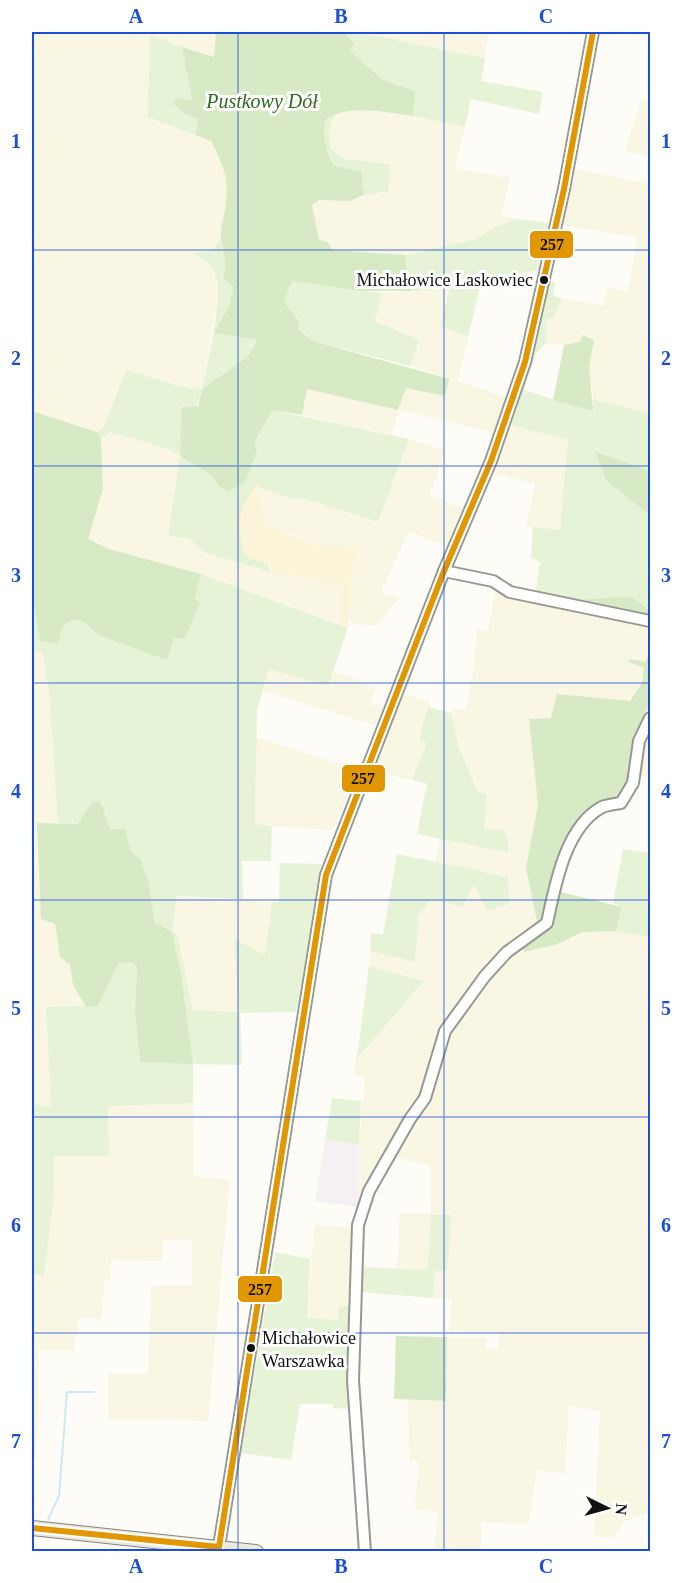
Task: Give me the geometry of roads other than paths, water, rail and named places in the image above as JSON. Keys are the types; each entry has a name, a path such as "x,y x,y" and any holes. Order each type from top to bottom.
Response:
{"main road":[{"path":"32,1528 256,1551"}],"street":[{"path":"219,1547 326,875 444,571 491,461 525,362 564,189 593,32"},
{"path":"444,571 493,581 510,592 651,621"},
{"path":"365,1551 353,1349 358,1225 366,1200 410,1119 425,1098 445,1031 485,976 507,952 547,923 559,874 572,841 581,827 602,807 621,803 633,783 639,741 651,718"}],"waterway":[{"path":"48,1520 59,1496 67,1392 94,1392"}],"place":[{"name":"Michałowice Laskowiec","path":"544,280"},
{"name":"Michałowice Warszawka","path":"251,1348"}],"park label":[{"name":"Pustkowy Dół","path":"262,101"}]}
